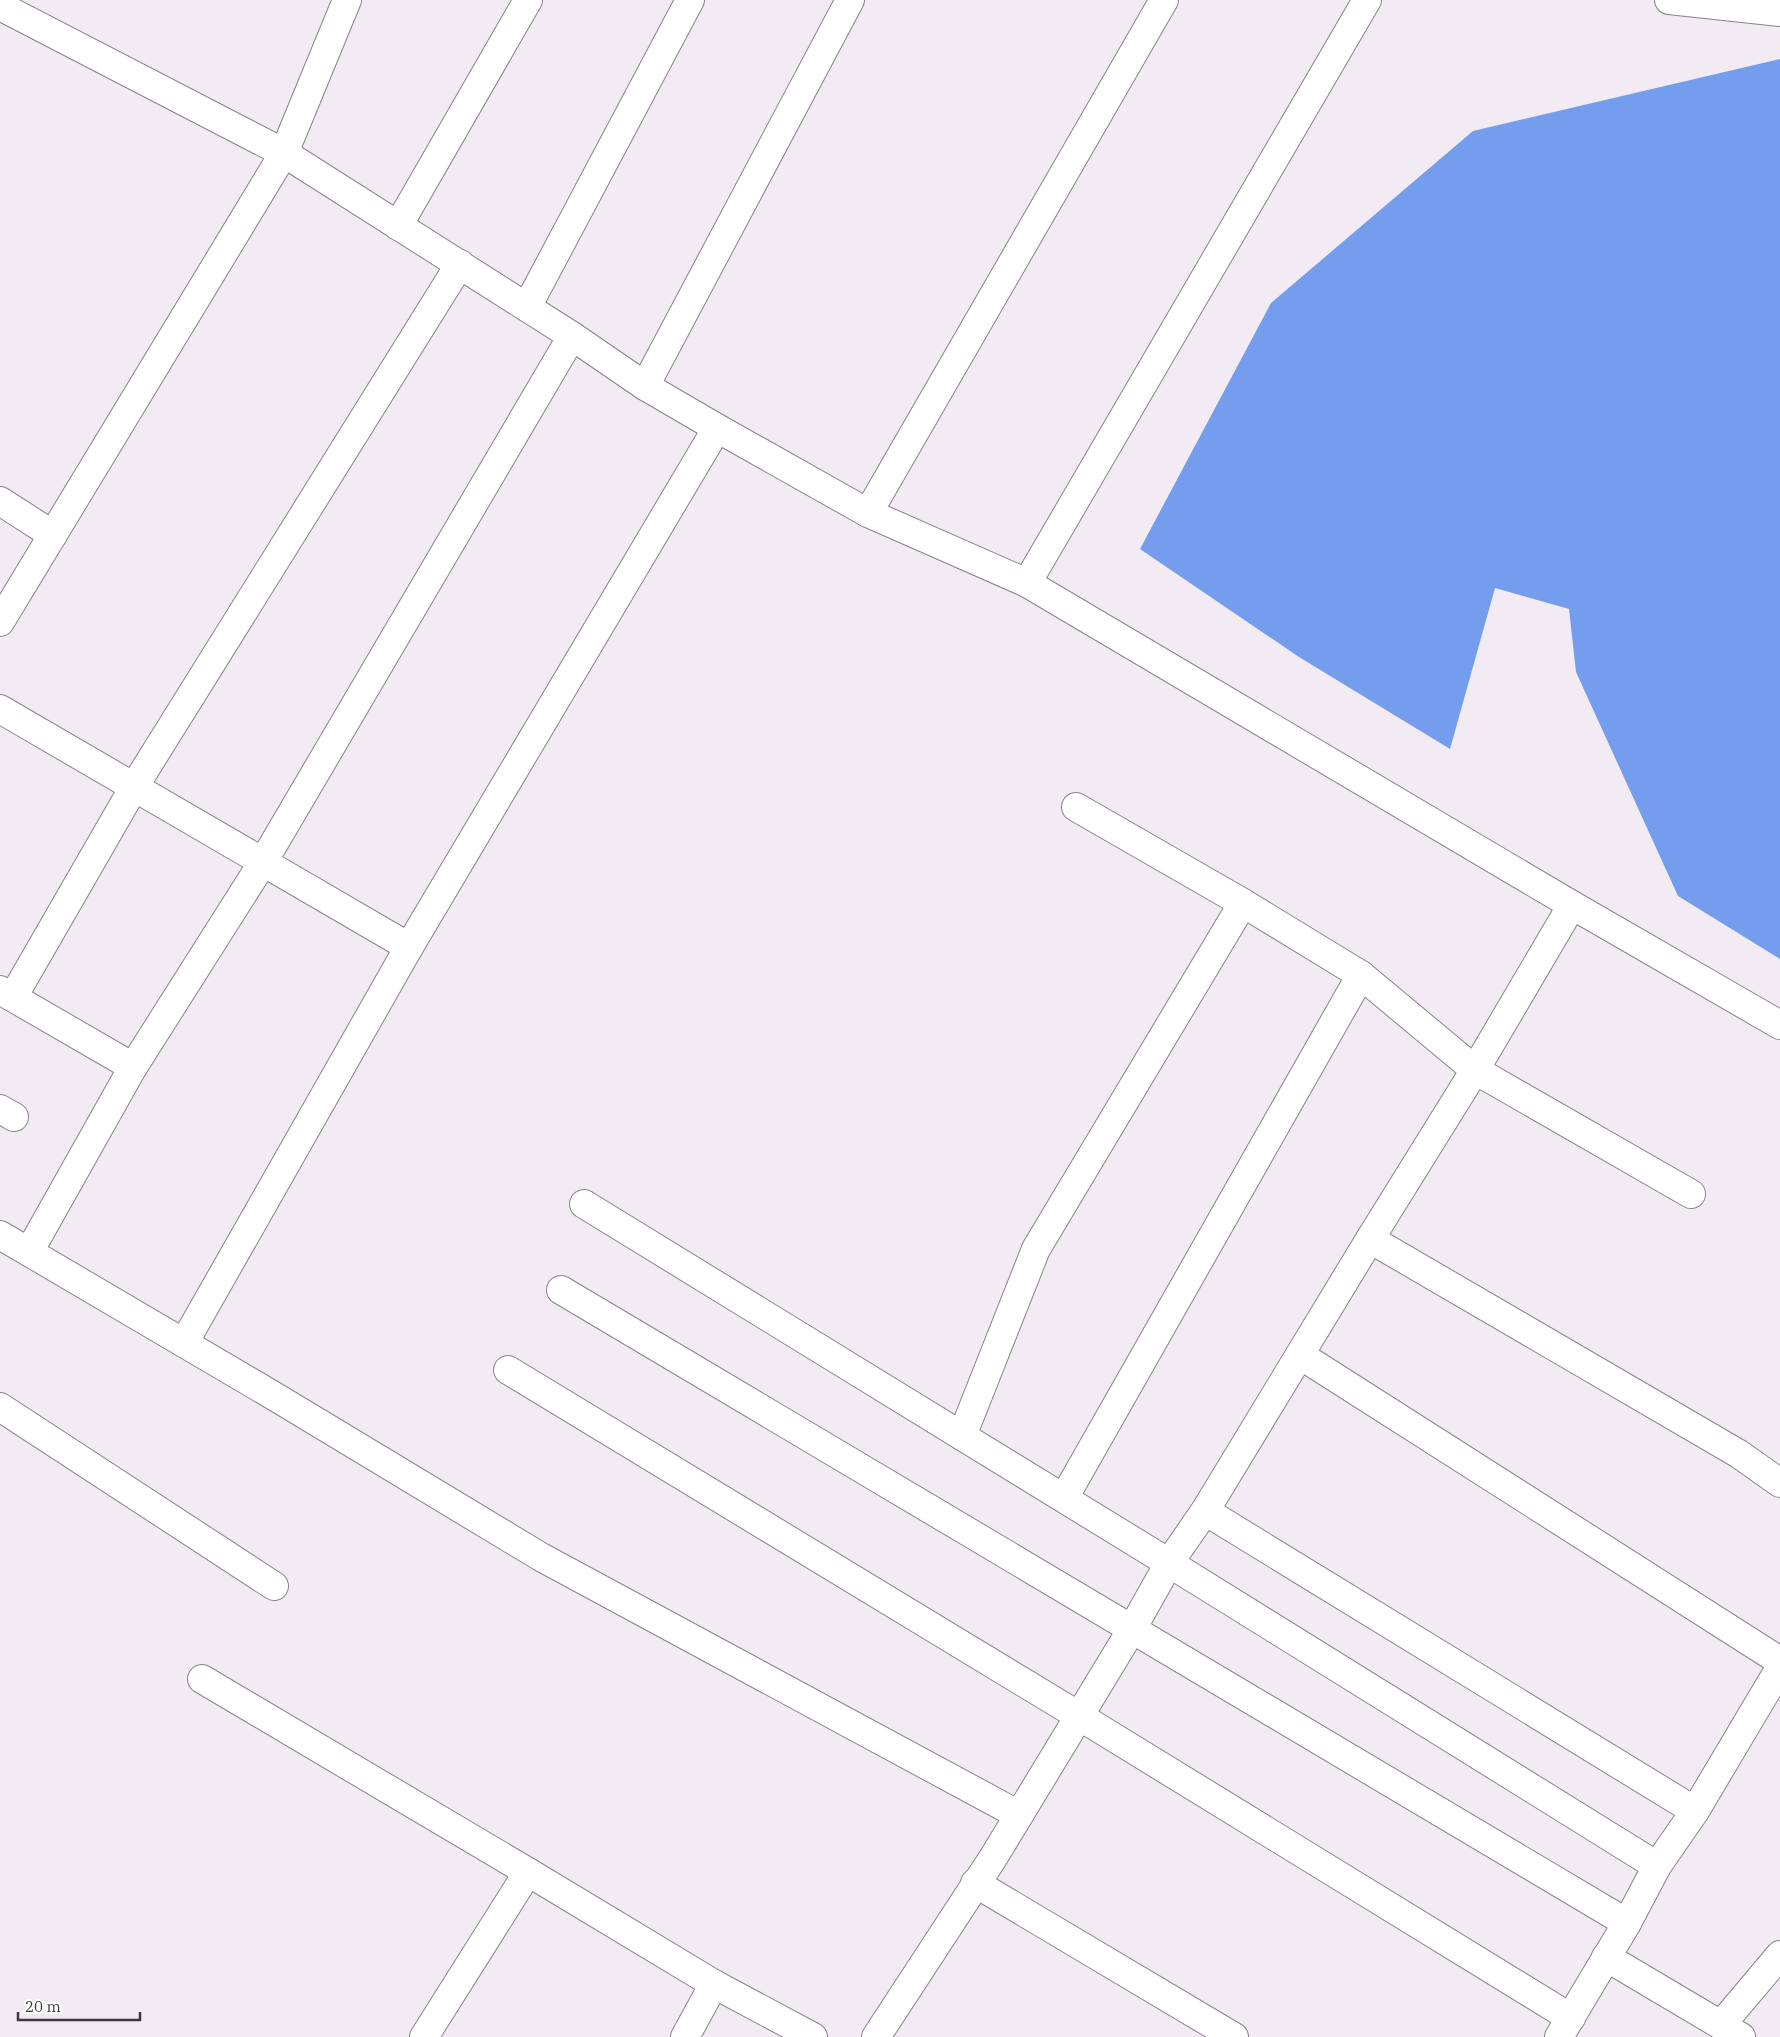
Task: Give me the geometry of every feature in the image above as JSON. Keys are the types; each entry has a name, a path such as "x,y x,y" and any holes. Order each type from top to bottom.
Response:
{"street":[{"path":"0,622 284,153 347,0"},
{"path":"398,226 528,0"},
{"path":"527,307 690,0"},
{"path":"645,386 850,0"},
{"path":"868,513 1164,0"},
{"path":"1027,582 1367,0"},
{"path":"1669,0 1780,12"},
{"path":"0,6 284,153 572,336 645,386 717,428 868,513 1027,582 1572,905 1780,1025"},
{"path":"134,1067 6,994 460,264"},
{"path":"29,1252 134,1067 263,862 572,336"},
{"path":"184,1342 408,947 717,428"},
{"path":"0,501 53,535"},
{"path":"0,709 408,947"},
{"path":"1076,807 1244,903 1361,975 1475,1070 1691,1194"},
{"path":"962,1436 1036,1249 1244,903"},
{"path":"876,2037 1019,1815 1170,1563 1206,1511 1370,1239 1475,1070 1572,905"},
{"path":"1064,1498 1361,975"},
{"path":"584,1204 1170,1563 1657,1866"},
{"path":"0,1234 184,1342 541,1558 1019,1815"},
{"path":"1370,1239 1739,1454 1780,1483"},
{"path":"561,1290 1627,1923"},
{"path":"1300,1355 1780,1661"},
{"path":"508,1370 1079,1716 1565,2027 1627,1923 1657,1866 1695,1811 1780,1668"},
{"path":"0,1407 274,1586"},
{"path":"1206,1511 1695,1811"},
{"path":"202,1680 714,1984 813,2037"},
{"path":"424,2037 528,1872"},
{"path":"975,1883 1234,2037"},
{"path":"1606,1957 1731,2031 1780,1955"},
{"path":"685,2037 714,1984"}],"water":[{"path":"1780,59 1780,959 1678,896 1576,672 1569,609 1495,588 1450,749 1299,657 1140,549 1271,303 1473,131"}]}
